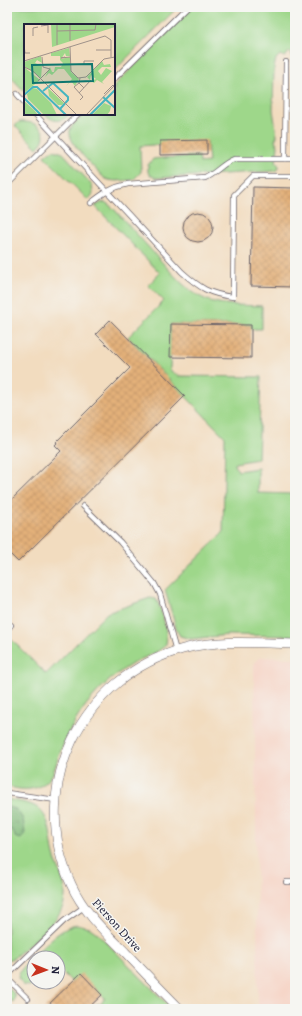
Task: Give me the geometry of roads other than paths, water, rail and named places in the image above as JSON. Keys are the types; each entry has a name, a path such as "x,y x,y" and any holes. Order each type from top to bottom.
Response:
{"street":[{"name":"Pierson Drive","path":"180,1009 96,922 84,907 71,884 61,855 56,832 56,800 60,776 66,755 74,736 88,714 108,691 131,672 152,660 176,651 216,643 295,644"}],"lane":[{"path":"115,78 187,7"},
{"path":"285,159 286,62"},
{"path":"17,94 24,102"},
{"path":"36,115 182,272 198,286 217,295 233,297 234,195 253,176 295,176"},
{"path":"7,185 77,115"},
{"path":"92,203 101,194 118,186 205,178 211,175 226,162 234,159 295,159"},
{"path":"83,506 120,542 154,583 160,594 176,651"},
{"path":"7,630 11,625"},
{"path":"7,793 56,800"},
{"path":"286,882 295,882"},
{"path":"28,999 7,977 64,921 84,907"}]}
